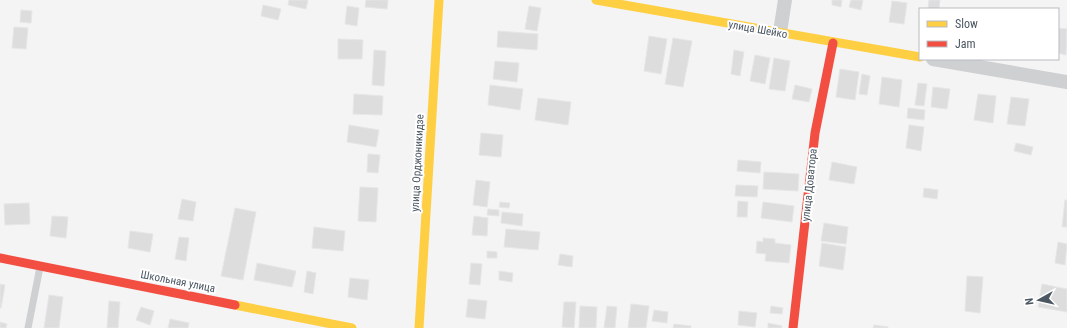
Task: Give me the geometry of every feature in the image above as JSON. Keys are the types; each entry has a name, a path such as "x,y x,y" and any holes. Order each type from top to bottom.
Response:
{"street":[{"name":"улица Орджоникидзе","path":"419,328 439,0"},
{"name":"улица Шейко","path":"596,0 780,32 833,43 919,57"},
{"path":"780,32 784,0"},
{"name":"улица Доватора","path":"794,328 815,133 833,43"},
{"path":"939,60 1067,82"},
{"name":"Школьная улица","path":"0,258 352,328"}],"lane":[{"path":"28,328 40,267"}],"building":[{"path":"289,0 308,0 306,9 288,5"},
{"path":"366,0 388,0 387,9 365,7"},
{"path":"832,0 842,0 841,7 832,5"},
{"path":"851,0 863,0 861,10 849,7"},
{"path":"929,0 940,0 939,8 928,8"},
{"path":"892,1 907,3 904,24 889,22"},
{"path":"263,5 281,9 278,20 261,16"},
{"path":"347,6 359,8 357,26 345,24"},
{"path":"529,6 541,8 537,31 525,29"},
{"path":"21,10 32,11 31,23 20,22"},
{"path":"14,27 28,28 26,49 12,48"},
{"path":"1059,28 1067,29 1066,55 1059,53"},
{"path":"498,31 538,34 537,50 497,47"},
{"path":"649,36 667,39 661,74 644,71"},
{"path":"673,38 692,41 683,87 665,84"},
{"path":"338,39 363,40 362,59 338,59"},
{"path":"374,50 386,51 384,86 372,85"},
{"path":"734,50 744,52 740,76 731,74"},
{"path":"755,55 770,58 765,84 750,81"},
{"path":"774,58 790,61 785,91 769,89"},
{"path":"495,61 519,63 517,82 493,79"},
{"path":"840,69 859,72 855,100 836,97"},
{"path":"862,74 870,76 867,95 859,94"},
{"path":"882,77 902,80 899,107 879,104"},
{"path":"918,83 927,84 924,106 915,105"},
{"path":"490,85 523,89 520,110 488,105"},
{"path":"795,85 812,89 809,102 792,99"},
{"path":"933,87 950,89 947,109 931,107"},
{"path":"354,94 383,96 382,115 353,114"},
{"path":"978,94 996,96 993,123 974,120"},
{"path":"1011,97 1029,99 1025,126 1007,124"},
{"path":"538,98 571,102 568,125 535,120"},
{"path":"908,108 925,110 924,120 907,118"},
{"path":"349,125 379,130 376,147 347,142"},
{"path":"909,125 924,127 921,151 906,148"},
{"path":"481,133 503,135 501,157 479,155"},
{"path":"1016,143 1033,147 1031,155 1014,151"},
{"path":"368,154 380,155 378,173 367,172"},
{"path":"738,160 761,162 760,173 737,171"},
{"path":"832,162 857,167 854,184 829,180"},
{"path":"764,172 799,174 798,191 763,189"},
{"path":"476,180 490,182 487,207 473,205"},
{"path":"736,185 758,186 757,197 735,196"},
{"path":"360,187 378,188 376,222 358,221"},
{"path":"924,188 938,190 937,199 923,197"},
{"path":"182,199 196,202 193,221 178,219"},
{"path":"1065,200 1067,200 1067,227 1062,227"},
{"path":"738,201 748,202 747,217 737,217"},
{"path":"500,202 510,203 509,208 499,207"},
{"path":"763,202 794,206 792,222 761,218"},
{"path":"29,203 30,224 5,225 4,204"},
{"path":"235,208 256,212 243,280 221,276"},
{"path":"488,209 499,210 499,216 487,215"},
{"path":"502,212 523,214 522,226 501,223"},
{"path":"52,216 68,217 66,238 50,236"},
{"path":"474,216 488,218 487,236 472,235"},
{"path":"824,223 848,227 846,244 821,241"},
{"path":"314,227 345,231 343,251 312,248"},
{"path":"506,229 540,232 538,250 504,247"},
{"path":"130,231 153,234 150,252 128,248"},
{"path":"179,237 189,238 186,261 175,259"},
{"path":"763,238 775,239 775,243 791,245 789,263 765,261 766,254 756,253 757,241 763,242"},
{"path":"1058,242 1067,244 1065,265 1055,263"},
{"path":"822,243 846,247 843,270 819,266"},
{"path":"487,251 497,252 497,258 487,258"},
{"path":"560,254 573,256 572,267 558,265"},
{"path":"257,263 296,271 292,287 254,280"},
{"path":"471,263 482,264 480,285 469,284"},
{"path":"307,271 316,273 313,294 304,292"},
{"path":"499,271 513,273 512,282 499,280"},
{"path":"967,276 983,277 980,313 965,311"},
{"path":"350,278 369,280 367,300 348,297"},
{"path":"0,284 5,285 1,308 0,308"},
{"path":"1042,284 1067,289 1067,312 1038,307"},
{"path":"49,295 63,297 59,328 44,328"},
{"path":"468,299 487,301 485,319 466,317"},
{"path":"109,301 120,302 118,328 107,328"},
{"path":"564,302 576,302 574,328 562,327"},
{"path":"631,304 649,306 646,328 628,328"},
{"path":"580,306 597,307 596,328 579,328"},
{"path":"607,306 617,307 615,328 604,328"},
{"path":"771,306 783,308 782,314 770,313"},
{"path":"141,307 154,311 150,325 136,320"},
{"path":"654,310 668,312 667,323 652,321"},
{"path":"739,311 757,313 755,327 738,325"},
{"path":"170,319 189,323 188,328 168,328"},
{"path":"0,322 7,324 6,328 0,328"},
{"path":"768,323 782,326 781,328 768,328"},
{"path":"674,324 691,326 691,328 673,328"},
{"path":"874,325 888,327 888,328 873,328"}],"traffic: slow":[{"path":"419,328 439,0"},
{"path":"596,0 919,57"},
{"path":"235,305 352,328"}],"traffic: jam":[{"path":"793,328 815,133 833,43"},
{"path":"0,258 235,305"}]}
